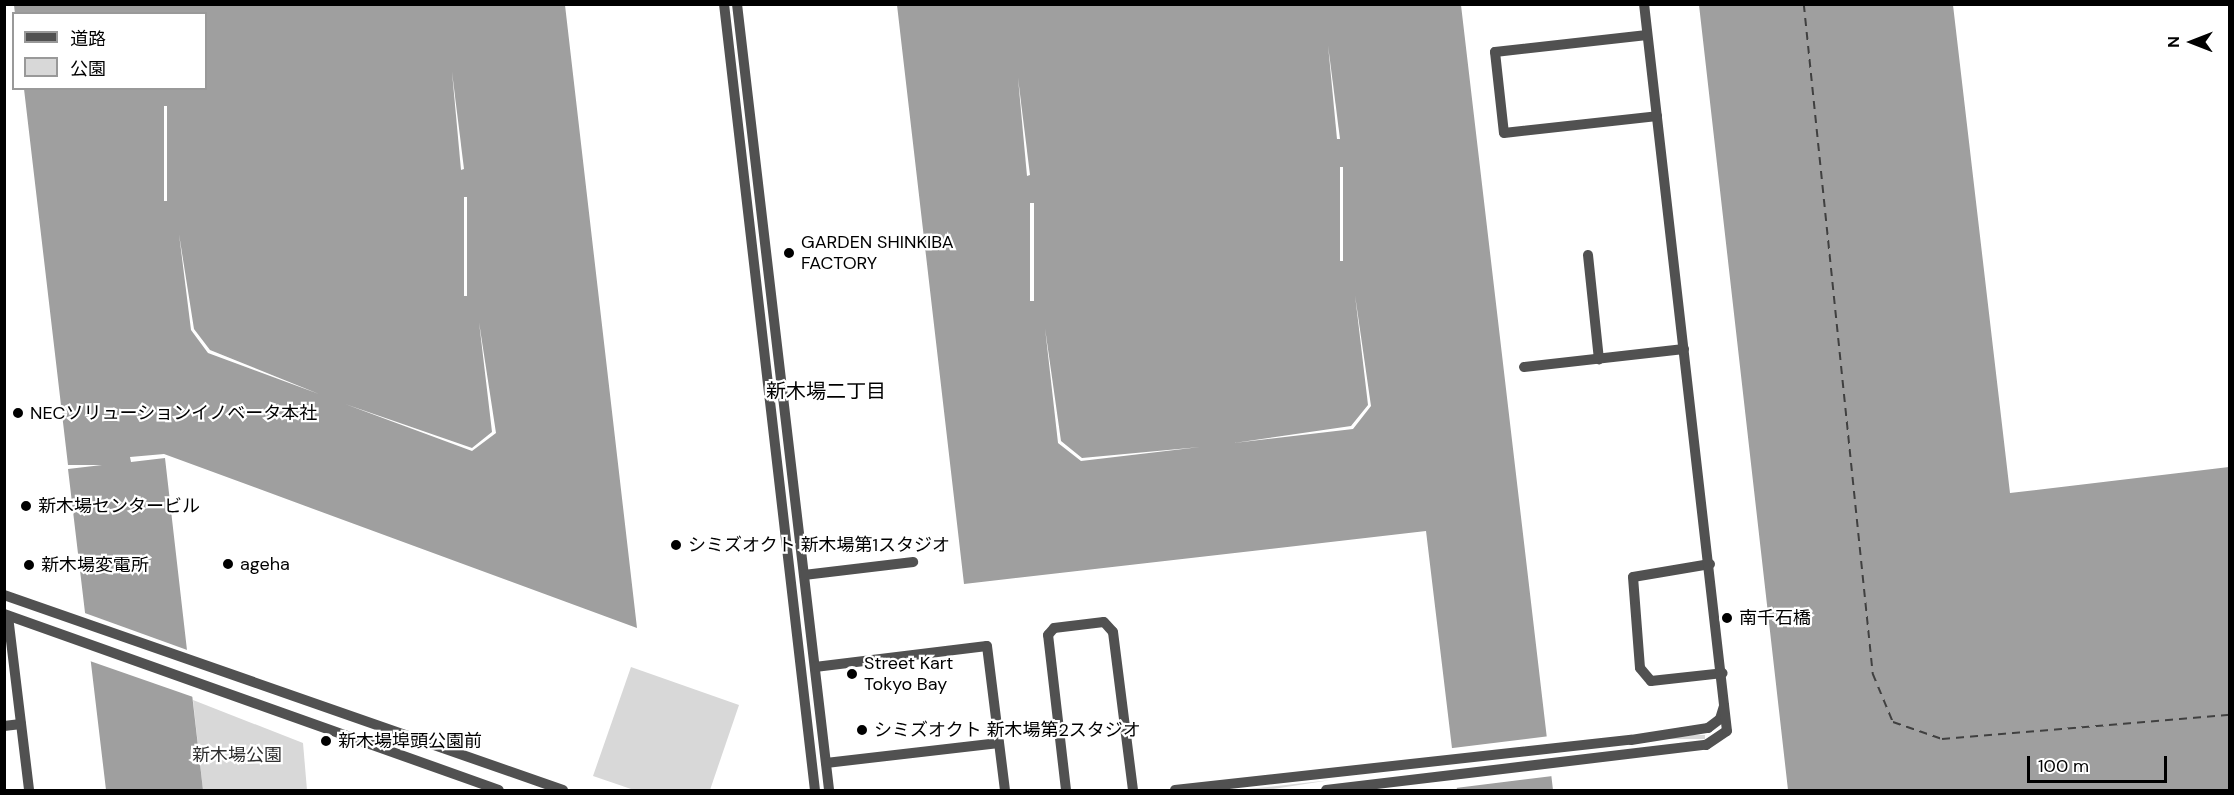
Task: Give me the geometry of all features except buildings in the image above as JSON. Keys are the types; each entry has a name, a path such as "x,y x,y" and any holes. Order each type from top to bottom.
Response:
{"street":[{"path":"724,4 815,790"},
{"path":"737,4 829,790"},
{"path":"1326,790 1632,753 1720,740 1728,726 1644,4"},
{"path":"1647,35 1495,52 1504,133 1657,116"},
{"path":"733,85 747,83"},
{"path":"1588,255 1599,359"},
{"path":"1524,367 1684,349"},
{"path":"775,443 788,442"},
{"path":"804,575 913,562"},
{"path":"1710,564 1633,577 1638,656 1641,673 1651,681 1723,674"},
{"path":"4,595 199,665 563,790"},
{"path":"29,790 21,724 9,660 6,615 499,790"},
{"path":"1066,790 1048,635 1054,628 1104,622 1113,632 1133,790"},
{"path":"814,667 987,646 1005,790"},
{"path":"1175,790 1631,740 1708,728 1720,719 1725,703"},
{"path":"4,726 21,724"},
{"path":"826,763 999,743"}],"green space":[{"path":"631,667 739,705 710,790 634,790 593,776"},
{"name":"新木場公園","path":"193,700 303,743 307,790 203,790"},
{"path":"1632,735 1705,735 1705,739 1632,739"},
{"path":"1331,780 1266,790 1239,790"}],"shaded area":[{"path":"14,5 565,5 637,628 164,454 130,457 131,462 165,458 203,790 106,790 68,469 102,465 68,465 24,90 207,90 207,12 15,12"},
{"path":"897,5 1461,5 1553,790 1457,790 1426,531 964,584"},
{"path":"1699,5 1953,5 2010,493 2229,467 2229,790 1788,790"}],"pier":[{"path":"1328,45 1340,139 1337,139"},
{"path":"452,72 464,169 461,170"},
{"path":"1018,78 1030,175 1027,176"},
{"path":"164,106 167,106 167,201 164,201"},
{"path":"1340,167 1343,167 1343,261 1340,261"},
{"path":"464,197 467,197 467,296 464,296"},
{"path":"1030,203 1034,203 1034,301 1030,301"},
{"path":"179,234 194,329 210,350 319,394 208,353 191,330"},
{"path":"1355,295 1371,406 1353,429 1234,443 1351,426 1368,405"},
{"path":"479,322 496,433 472,451 345,404 472,448 492,432"},
{"path":"1045,328 1061,441 1082,458 1200,447 1081,461 1058,443"},
{"path":"82,612 190,651 196,698 87,660"},
{"path":"1550,736 1555,776 1454,788 1449,748"}],"ferry route":[{"path":"1804,4 1873,674 1893,722 1942,739 2230,715"}],"place":[{"name":"GARDEN SHINKIBA FACTORY","path":"789,253"},
{"name":"NECソリューションイノベータ本社","path":"18,413"},
{"name":"新木場センタービル","path":"26,506"},
{"name":"シミズオクト 新木場第1スタジオ","path":"676,545"},
{"name":"ageha","path":"228,564"},
{"name":"新木場変電所","path":"29,565"},
{"name":"南千石橋","path":"1727,618"},
{"name":"Street Kart Tokyo Bay","path":"852,674"},
{"name":"シミズオクト 新木場第2スタジオ","path":"862,730"},
{"name":"新木場埠頭公園前","path":"326,741"}],"district":[{"name":"新木場二丁目","path":"826,391"}]}
